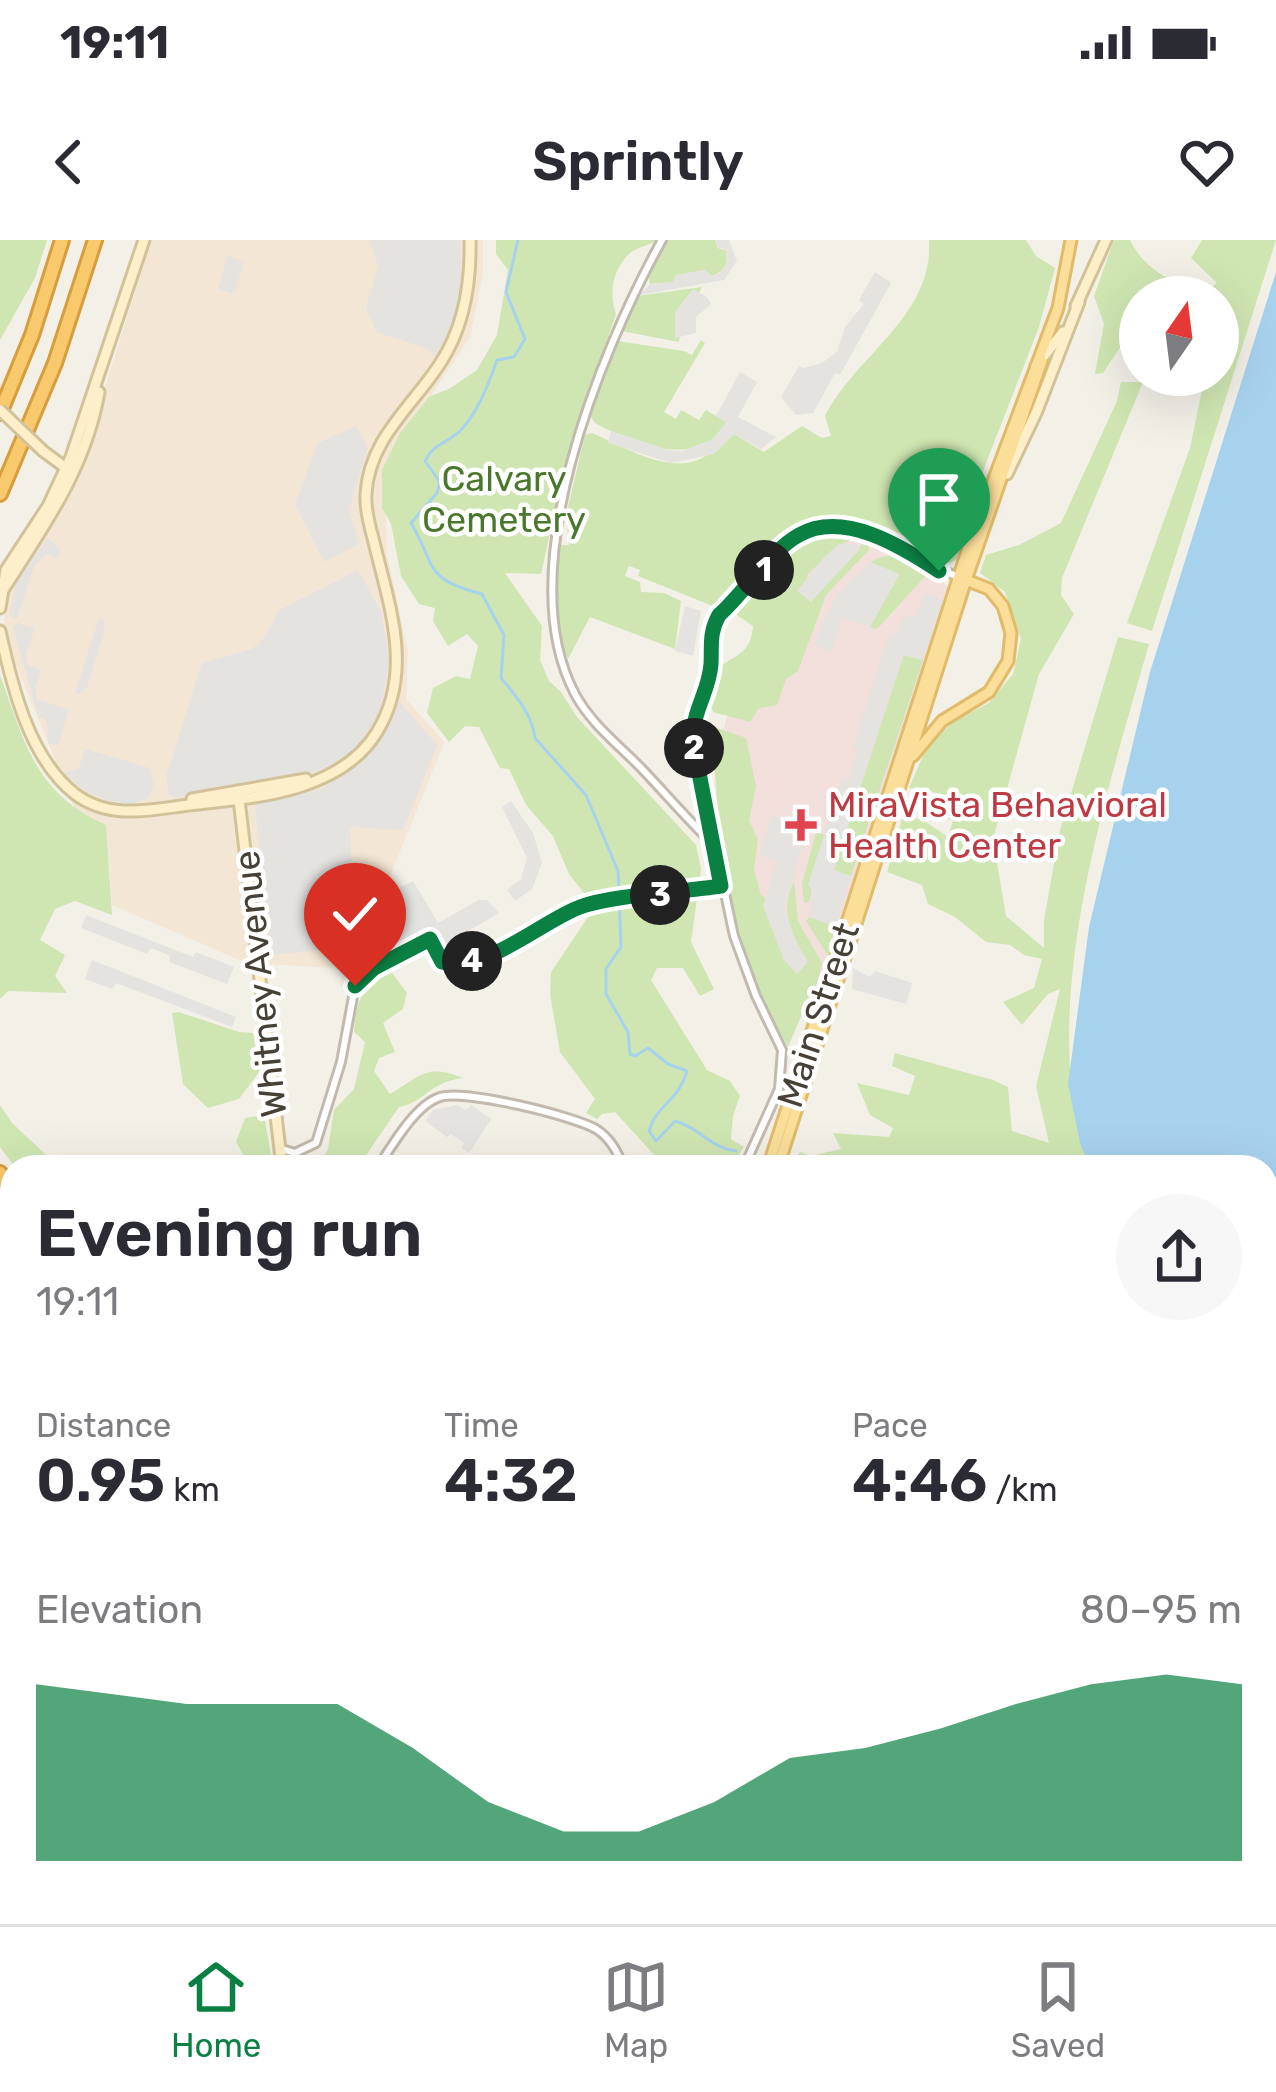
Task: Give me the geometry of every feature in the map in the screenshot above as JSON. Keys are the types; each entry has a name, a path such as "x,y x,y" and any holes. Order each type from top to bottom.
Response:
{"highway":[{"path":"0,412 32,334 62,240"},
{"path":"0,494 55,363 95,240"}],"main road":[{"path":"0,608 3,590 92,426 102,371 144,240"},
{"path":"0,632 34,741 61,780 82,799 106,809 164,808 326,776 365,747 391,704 398,671 398,645 368,521 368,481 383,437 454,340 468,295 470,240"},
{"path":"1030,387 1066,280 1071,240"},
{"name":"Main Street","path":"782,1155 962,579 1106,240"},
{"name":"Main Street","path":"1038,364 1079,302"},
{"name":"Main Street","path":"994,500 1030,387"},
{"name":"Main Street","path":"773,1155 1030,387"},
{"path":"0,412 70,471"},
{"path":"907,766 937,726 989,692 1006,668 1011,640 1006,613 993,592 962,579"},
{"name":"Whitney Avenue","path":"239,795 280,1155"}],"street":[{"path":"662,240 621,316 584,426 552,560 552,614 564,669 584,710 712,843"},
{"path":"750,1155 769,1116 784,1064 777,1036 747,976 712,843 692,721 707,684 711,630 719,615 797,535 822,526 848,526 962,579"},
{"path":"279,1148 295,1153 316,1143 361,977 433,938 442,962 460,965 511,945 581,907 721,886"},
{"path":"387,1155 423,1109 437,1097 448,1096 494,1100 590,1126 611,1143 617,1155"}],"shaded area":[{"path":"151,240 483,240 483,273 470,337 396,448 385,485 387,554 408,652 406,699 444,742 353,969 246,963 112,905 106,825 76,811 9,648 4,626 7,590 79,471"},
{"path":"369,240 461,240 461,291 451,333 434,355 376,332 366,308 378,265"},
{"path":"715,240 729,240 737,261 724,280 640,295 650,284 673,282 676,275 705,270 712,276 720,273 727,254"},
{"path":"228,255 243,262 231,293 218,289"},
{"path":"875,272 891,283 840,375 835,373 813,413 796,415 781,397 799,366 822,363 837,352 845,327 864,304 859,300"},
{"path":"693,289 711,304 696,317 696,333 675,338 675,312"},
{"path":"740,372 757,382 738,417 776,437 761,449 734,434 714,454 671,463 608,443 611,431 669,450 682,451 713,439 726,422 716,416"},
{"path":"356,426 368,448 349,509 359,544 324,562 295,504 318,443"},
{"name":"MiraVista Behavioral Health Center","path":"852,534 948,586 810,1016 767,959 717,764 726,719 782,575"},
{"path":"47,538 61,549 58,558 47,554 34,567 17,619 9,616 15,584"},
{"path":"853,543 859,550 811,602 797,591 825,556 838,545"},
{"path":"870,562 899,574 870,627 842,618 832,651 814,645 836,595"},
{"path":"358,570 381,611 389,660 380,714 352,754 333,766 302,775 175,798 169,794 166,777 202,663 252,649 264,638 279,610"},
{"path":"924,593 943,600 923,660 903,655 834,870 851,876 836,926 809,917 812,890 808,885 842,779 849,780 858,750 853,747 889,635 897,634 908,615 916,617"},
{"path":"685,606 701,611 693,656 675,651"},
{"path":"99,618 105,621 104,633 87,687 75,693"},
{"path":"18,623 35,628 26,655 28,666 41,670 37,699 69,710 58,746 48,743 47,724 39,719 13,627"},
{"path":"399,701 437,745 403,830 350,827 353,892 339,897 345,935 331,949 270,955 255,804 319,790 347,772 385,732"},
{"path":"85,749 150,768 154,784 148,799 130,804 83,790 64,773 79,768"},
{"path":"511,801 533,833 542,863 532,889 515,901 507,890 521,879 527,858 502,807"},
{"path":"772,815 809,826 784,906 794,939 808,962 797,974 784,960 763,906 777,861 759,854"},
{"path":"413,881 438,923 479,900 487,900 499,913 442,946 433,931 371,965 379,919 394,909 387,894"},
{"path":"86,915 193,957 196,952 234,967 227,984 169,962 170,956 151,948 147,954 81,928"},
{"path":"92,960 236,1017 232,1027 116,983 112,989 85,979"},
{"path":"853,968 870,977 875,971 912,983 906,1004 852,989"},
{"path":"457,1105 466,1110 471,1105 491,1119 469,1153 462,1148 464,1143 425,1121 433,1110"}],"green space":[{"path":"0,240 47,240 35,278 0,340"},
{"name":"Calvary Cemetery","path":"496,240 657,240 629,254 616,275 616,314 567,456 541,574 505,573 542,626 540,660 549,681 696,845 701,869 691,942 714,989 700,996 683,968 657,968 651,980 707,1070 730,1081 740,1096 731,1139 744,1147 739,1155 654,1155 615,1112 597,1119 586,1113 595,1099 560,1052 550,994 551,972 592,911 587,897 569,874 553,836 526,805 509,769 500,768 479,727 465,726 449,742 427,713 433,688 456,676 470,679 478,646 467,634 448,646 433,621 435,608 419,604 401,576 391,524 382,508 382,470 400,433 430,396 477,370 497,335 508,270 496,254"},
{"path":"666,240 715,240 725,250 725,266 712,276 705,270 677,275 674,282 650,284 648,274"},
{"path":"929,240 1026,240 1036,256 1055,268 1039,327 983,471 956,560 943,566 846,521 826,522 807,528 775,550 720,609 638,576 640,570 629,566 625,576 640,582 641,592 664,593 681,601 675,649 590,617 568,659 557,618 555,573 559,545 569,545 566,515 585,435 592,433 646,457 675,463 702,458 734,434 764,452 802,426 822,438 831,436 825,416 919,291"},
{"path":"1114,240 1130,240 1165,276 1119,276 1119,349 1103,373 1095,374 1104,324 1094,296"},
{"path":"1202,240 1276,240 1239,357 1239,276 1210,276 1191,258"},
{"path":"702,287 675,337 680,337 679,342 621,331 637,296"},
{"path":"701,340 705,343 664,412 676,419 681,410 699,420 706,410 726,422 714,437 700,446 665,449 595,423 591,417 617,341 692,355"},
{"path":"1119,392 1119,396 1137,396 1062,578 1061,595 1074,614 1039,674 993,839 1006,916 1044,948 1044,920 1060,830 1118,637 1149,644 1097,836 1072,973 1069,1041 1074,1106 1086,1155 815,1155 841,1149 833,1133 889,1137 893,1128 870,1115 857,1083 909,1095 915,1076 892,1066 895,1053 1008,1087 1012,1131 1049,1143 1036,1086 1060,989 1048,994 1022,1025 1003,1002 1034,988 1042,959 1010,945 986,942 955,917 928,904 922,885 887,872 903,815 923,820 948,837 953,821 932,812 937,793 909,788 927,747 954,721 989,703 1013,674 1021,639 1005,592 980,573 986,555 1019,545 1061,523"},
{"path":"1201,396 1227,396 1152,631 1127,623 1190,448"},
{"path":"839,528 858,538 838,545 807,575 810,602 863,543 868,543 869,550 826,595 798,671 786,679 777,705 759,708 750,722 713,712 710,704 702,703 713,676 743,651 751,637 753,626 734,613 734,605 799,537"},
{"path":"899,556 930,571 877,629 870,627 899,575 870,562"},
{"path":"904,654 923,660 851,876 833,870"},
{"path":"0,675 26,744 48,782 63,798 106,825 112,915 75,901 55,909 40,940 65,955 55,976 67,993 8,991 0,999"},
{"path":"712,726 746,738 756,786 749,821 758,839 754,870 766,898 763,906 808,962 789,922 787,902 794,881 798,921 822,963 810,1011 803,1012 788,1047 751,974 735,928 722,853"},
{"path":"816,832 825,835 808,885 812,890 809,902 804,903 802,884"},
{"path":"809,917 836,926 828,956 806,921"},
{"path":"390,970 407,993 403,1009 383,1023 395,1052 379,1058 374,1071 390,1094 432,1072 463,1078 399,1107 366,1155 325,1155 334,1110 354,1089 365,1042 354,1032 357,1011 373,982"},
{"path":"172,1013 253,1033 259,1072 239,1099 208,1108 183,1084"},
{"path":"0,1105 46,1155 6,1155 0,1147"},
{"path":"264,1115 271,1155 243,1155 236,1142 245,1118"}],"water":[{"path":"1276,272 1276,1155 1085,1155 1068,1084 1089,927 1150,672"}],"waterway":[{"path":"518,240 506,292 525,339 514,357 497,360 467,423 425,461 440,482 437,493 411,523 440,577 482,594 504,635 501,678 527,713 535,738 586,795 618,871 621,947 606,969 606,994 628,1032 630,1054 648,1048 668,1064 687,1071 649,1131 656,1141 675,1121 736,1151"}],"place":[{"name":"MiraVista Behavioral Health Center","path":"801,825"}],"route":[{"path":"355,986 374,968 430,939 442,962 460,965 511,945 581,907 721,886 692,721 707,684 711,630 719,615 797,535 822,526 848,526 939,571"}]}
